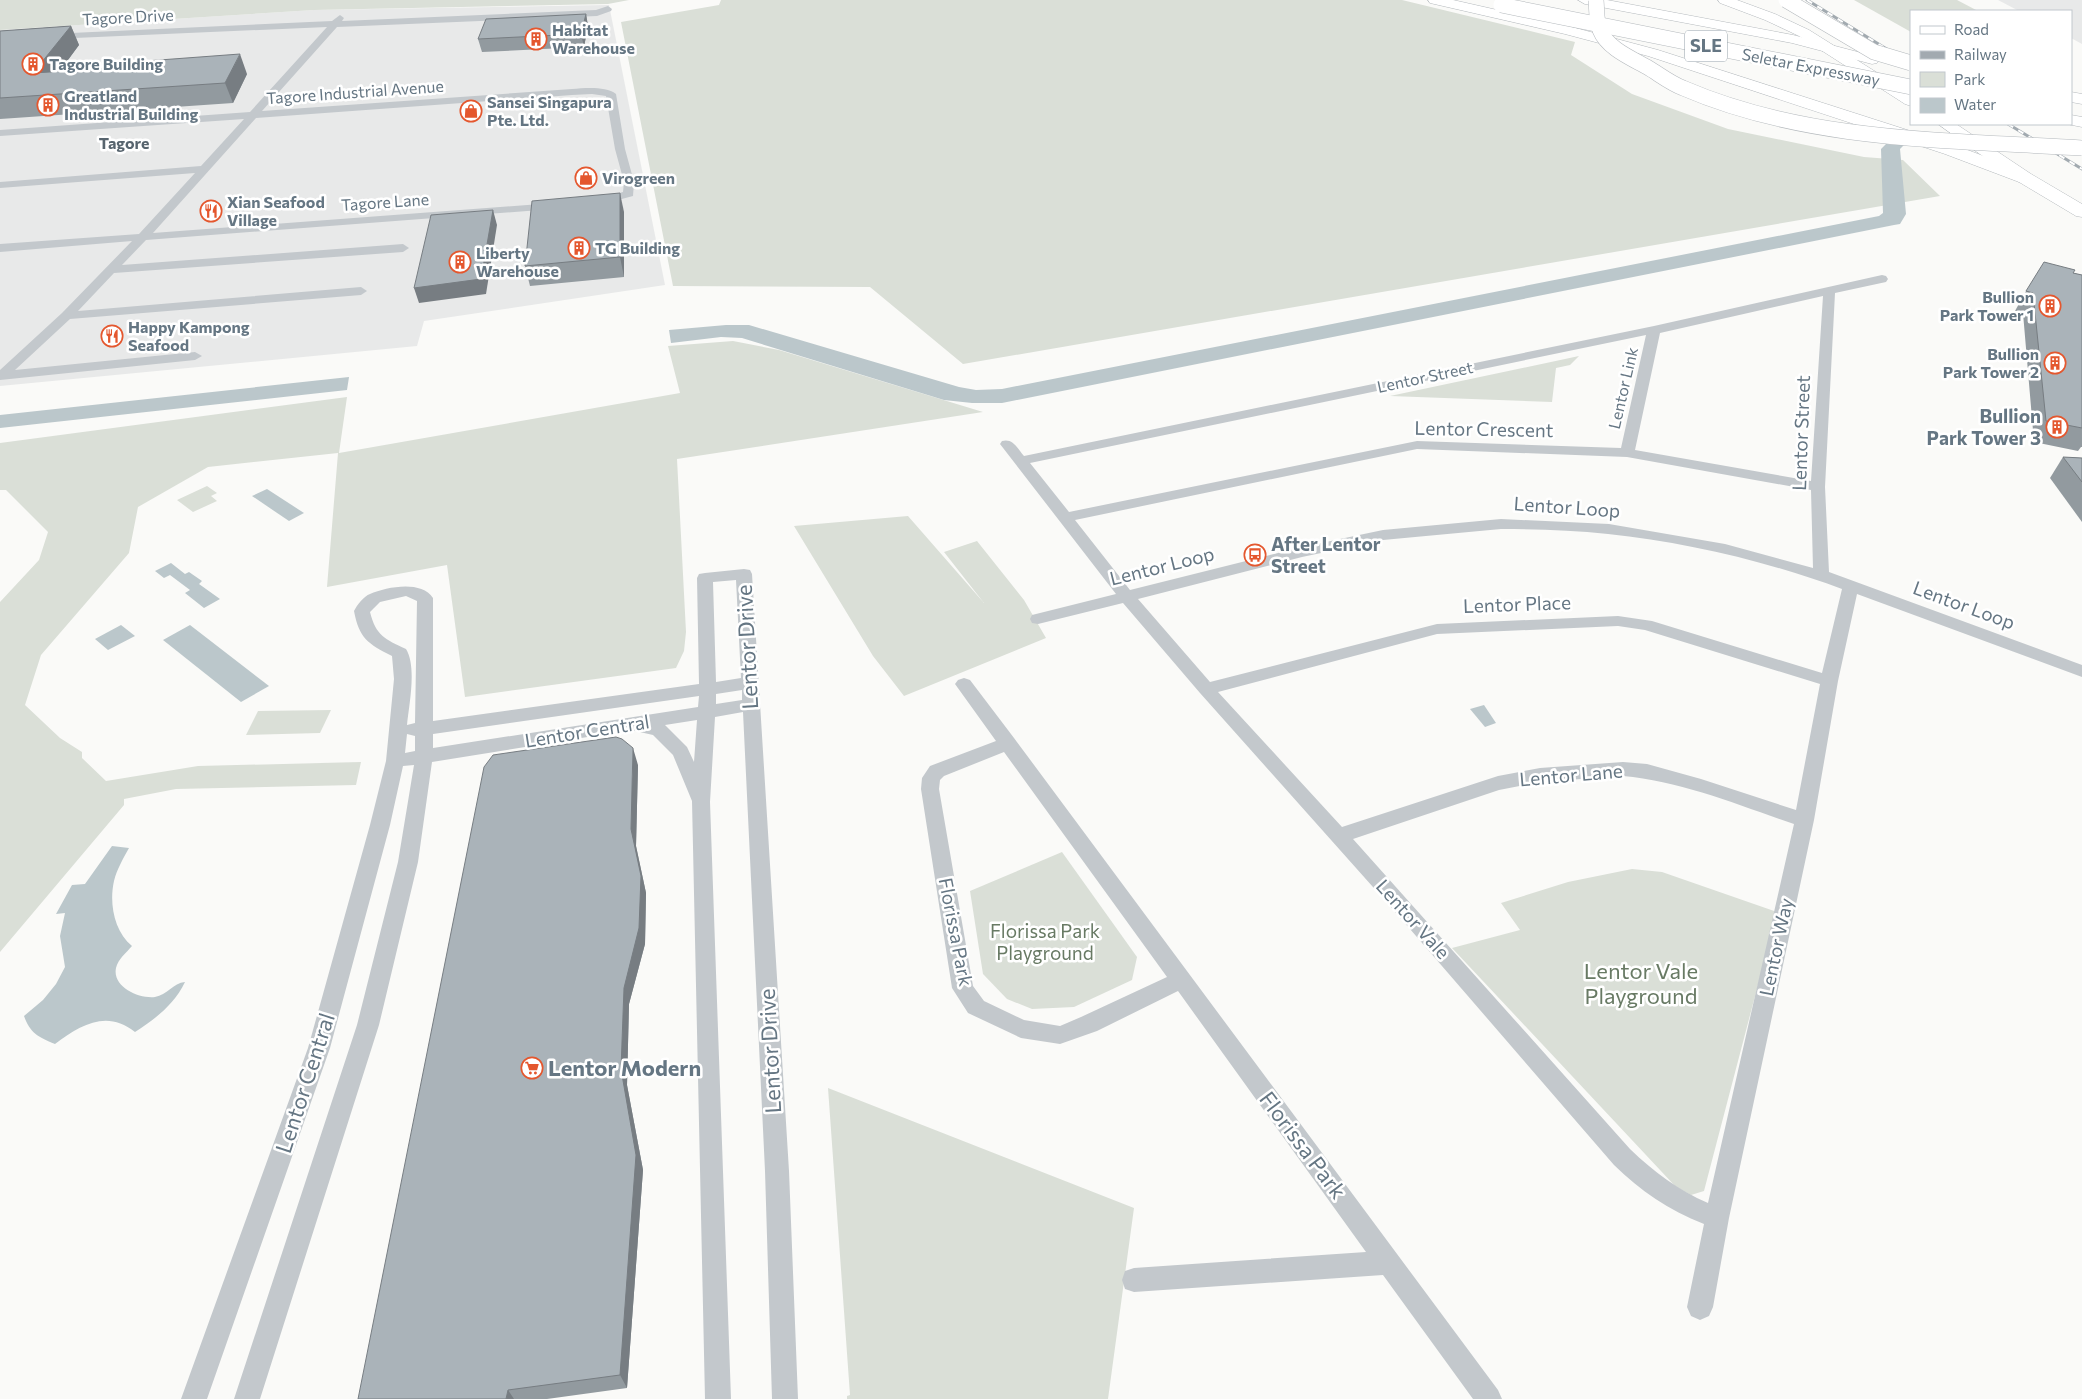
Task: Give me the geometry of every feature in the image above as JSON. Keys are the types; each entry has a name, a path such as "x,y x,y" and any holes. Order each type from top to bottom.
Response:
{"main road":[{"path":"1435,0 1568,30 1653,53 1942,147 2025,178"},
{"name":"Seletar Expressway","path":"1476,0 1910,86"},
{"name":"Seletar Expressway","path":"1523,0 1910,77"},
{"path":"1585,0 1794,39 1872,60"},
{"path":"1596,0 1600,30 1607,40 1621,52 1670,82 1693,93 1741,109 1818,126 1922,139 2082,148"},
{"path":"1776,0 1910,85"},
{"path":"1786,0 1874,52 1910,63"},
{"path":"1646,11 1689,11 1713,2 1784,23 1827,47 1910,100"},
{"path":"1950,125 1988,134 2082,197"},
{"path":"1967,129 2025,178 2082,212"}],"street":[{"name":"Tagore Drive","path":"38,36 338,20 597,7 608,10 597,13 338,20 47,30"},
{"path":"0,376 66,316 142,239 338,20"},
{"name":"Tagore Industrial Avenue","path":"0,133 572,92 605,92 611,94 620,149 629,182 629,194 618,198 583,203"},
{"path":"0,185 203,169"},
{"name":"Tagore Lane","path":"0,259 6,248 565,205"},
{"path":"110,270 403,248"},
{"name":"Lentor Street","path":"1020,461 1654,330 1882,279"},
{"path":"66,316 361,291"},
{"name":"Lentor Street","path":"1821,575 1818,487 1829,292"},
{"name":"Lentor Link","path":"1627,453 1654,330"},
{"path":"0,376 195,356"},
{"path":"1007,444 1127,597"},
{"name":"Lentor Crescent","path":"1064,518 1410,446 1627,453 1818,487"},
{"name":"Lentor Loop","path":"1038,619 1302,552 1383,535 1501,524 1609,529 1725,550 1821,575 2080,671"},
{"name":"Lentor Drive","path":"718,1399 701,802 708,689 706,578 744,574 777,1171 785,1399"},
{"name":"Lentor Way","path":"1700,1307 1717,1218 1804,820 1829,681 1851,586"},
{"name":"Lentor Central","path":"194,1399 319,1048 380,825 395,761 403,679 400,653 371,638 364,626 362,611 374,598 408,590 425,598 424,756 408,862 368,1025 246,1399"},
{"name":"Lentor Vale","path":"1127,597 1206,690 1622,1157 1662,1193 1685,1206 1717,1218"},
{"name":"Lentor Place","path":"1206,690 1437,629 1618,621 1646,625 1829,681"},
{"name":"Florissa Park","path":"964,684 1489,1399"},
{"name":"Lentor Central","path":"398,732 708,689 750,694"},
{"name":"Lentor Central","path":"395,761 707,712 750,694"},
{"path":"628,724 658,729 670,740 681,752 701,802"},
{"name":"Florissa Park","path":"1008,743 937,771 932,778 930,789 964,988 976,1007 1021,1029 1060,1034 1089,1024 1181,980"},
{"name":"Lentor Lane","path":"1338,836 1498,782 1540,775 1623,770 1647,771 1804,820"},
{"path":"1134,1280 1390,1262"}],"shaded area":[{"path":"1998,0 2082,0 2082,44 2072,39 2072,10 2017,10"},
{"path":"609,5 665,285 424,321 417,346 0,386 0,30 314,10"}],"green space":[{"path":"0,0 629,0 608,4 314,10 0,30"},
{"path":"721,0 1402,0 1575,42 1571,55 1632,94 1728,129 1864,157 1903,160 1940,196 963,364 870,287 673,286 621,22 719,5"},
{"path":"1854,0 1957,0 1976,10 1910,10 1910,31"},
{"path":"733,341 779,350 983,412 677,459 686,632 684,651 676,668 465,697 447,565 327,587 338,453 208,467 138,507 129,553 41,655 25,705 60,738 82,752 82,758 106,781 198,766 361,762 356,785 176,789 124,799 124,805 0,952 0,602 39,560 48,532 6,490 0,490 0,443 347,397 339,453 680,393 668,346"},
{"path":"1579,356 1570,365 1556,368 1552,402 1390,396"},
{"path":"207,486 217,493 211,496 217,501 193,512 177,500"},
{"path":"908,516 984,603 944,552 977,541 1024,600 1046,638 904,696 873,656 794,526"},
{"path":"331,710 320,733 246,735 258,711"},
{"name":"Florissa Park Playground","path":"1062,852 1137,957 1132,980 1074,1007 1032,1009 1007,999 983,974 970,891"},
{"name":"Lentor Vale Playground","path":"1632,869 1662,872 1777,912 1704,1191 1691,1195 1675,1186 1452,948 1520,930 1501,903 1568,882"},
{"path":"828,1088 1134,1208 1108,1399 847,1399 847,1396 850,1395"}],"water":[{"path":"1886,144 1904,145 1900,149 1906,214 1900,224 1002,403 972,403 944,400 742,338 721,337 671,343 669,330 749,325 959,387 976,390 1002,389 1879,216 1883,213 1881,149"},
{"path":"349,377 347,390 0,428 0,415"},
{"path":"267,489 304,513 289,521 252,496"},
{"path":"171,563 185,574 189,572 202,581 199,584 220,599 204,608 185,593 190,590 170,575 164,578 155,571"},
{"path":"121,625 135,636 108,650 95,639"},
{"path":"190,625 269,686 241,702 163,640"},
{"path":"1484,705 1496,723 1485,727 1470,709"},
{"path":"112,846 129,848 117,872 112,898 117,925 132,946 117,965 116,975 118,981 122,986 135,994 149,997 159,996 177,984 185,982 175,998 163,1011 135,1032 125,1025 114,1022 94,1022 74,1031 55,1044 35,1034 24,1016 43,1000 56,984 65,967 60,936 65,913 56,914 72,885 85,884"}],"building":[{"path":"586,14 581,34 478,39 486,19"},
{"path":"71,26 33,73 116,68 119,63 240,54 225,83 0,98 0,31"},
{"name":"TG Building","path":"620,193 620,257 525,266 532,201"},
{"name":"Liberty Warehouse","path":"493,210 481,279 414,288 431,215"},
{"path":"2044,262 2075,270 2073,273 2082,275 2082,428 2046,421 2033,293 2026,291"},
{"path":"2063,457 2082,458 2082,482"},
{"name":"Lentor Modern","path":"616,737 622,739 633,748 631,829 641,876 639,928 624,988 621,1069 636,1155 620,1375 508,1390 506,1399 358,1399 484,767 493,755"}],"railway":[{"path":"1807,0 1910,63"},
{"path":"2010,125 2082,169"}],"place":[{"name":"Habitat Warehouse","path":"536,39"},
{"name":"Tagore Building","path":"33,64"},
{"name":"Greatland Industrial Building","path":"48,105"},
{"name":"Sansei Singapura Pte. Ltd.","path":"471,111"},
{"name":"Virogreen","path":"586,178"},
{"name":"Xian Seafood Village","path":"211,211"},
{"name":"TG Building","path":"579,248"},
{"name":"Liberty Warehouse","path":"460,262"},
{"name":"Bullion Park Tower 1","path":"2050,306"},
{"name":"Happy Kampong Seafood","path":"112,336"},
{"name":"Bullion Park Tower 2","path":"2055,363"},
{"name":"Bullion Park Tower 3","path":"2057,427"},
{"name":"After Lentor Street","path":"1255,555"},
{"name":"Lentor Modern","path":"532,1068"}],"district":[{"name":"Tagore","path":"124,143"}]}
